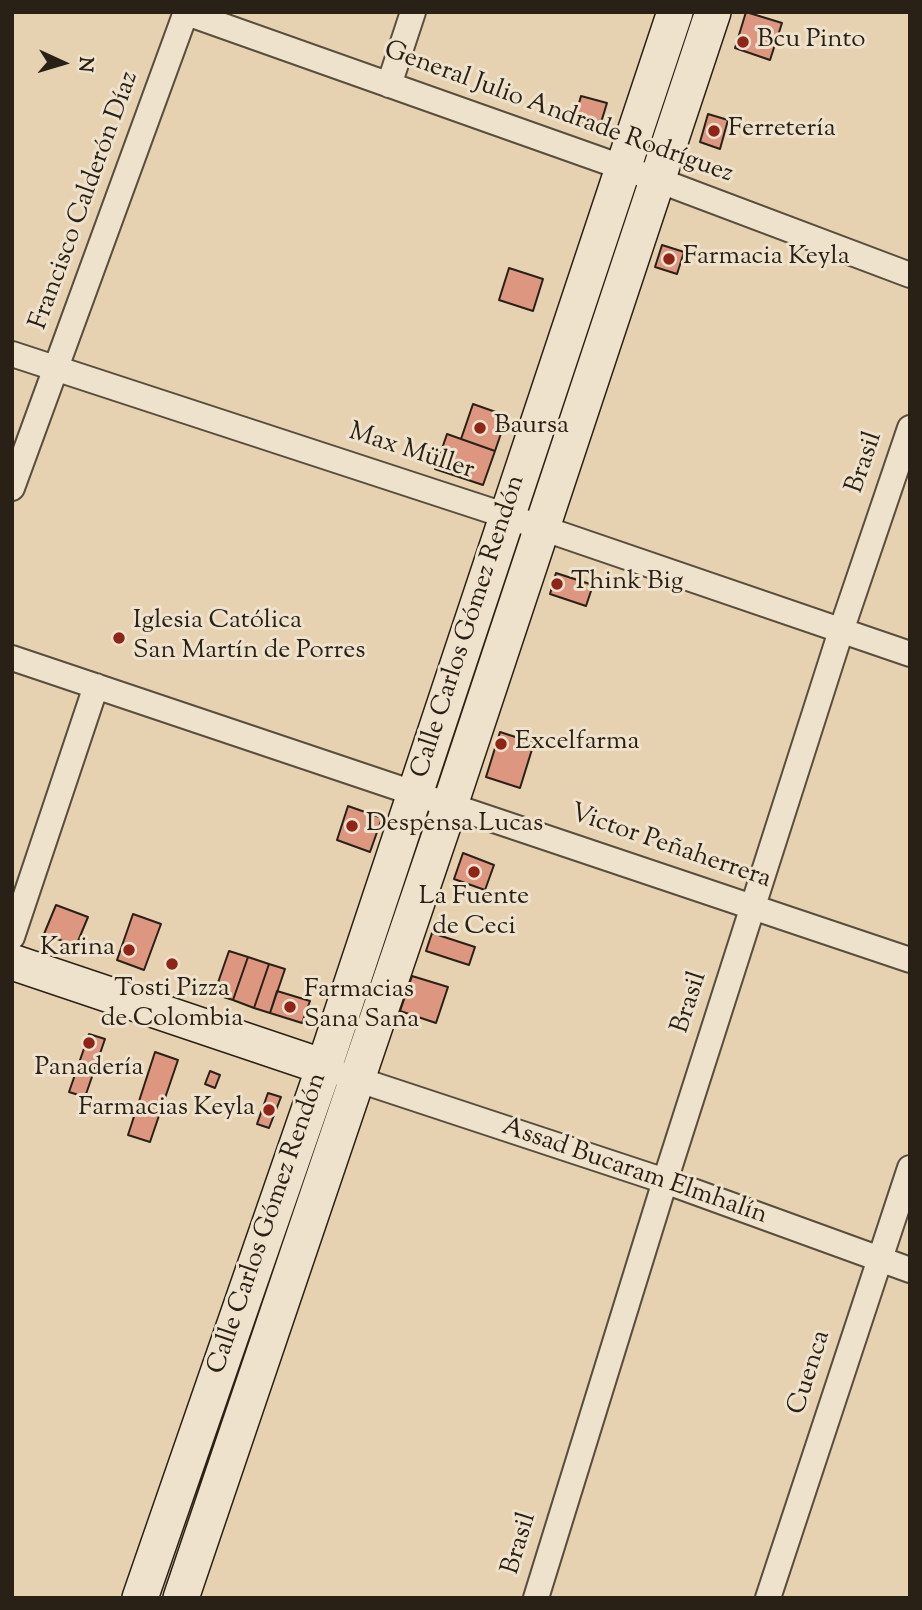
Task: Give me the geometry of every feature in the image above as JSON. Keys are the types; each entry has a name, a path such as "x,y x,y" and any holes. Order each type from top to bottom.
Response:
{"main road":[{"name":"Calle Carlos Gómez Rendón","path":"140,1598 324,1067 675,12"},
{"name":"Calle Carlos Gómez Rendón","path":"181,1598 450,805 713,12"},
{"path":"12,962 324,1067"}],"street":[{"name":"General Julio Andrade Rodríguez","path":"185,12 658,180 910,275"},
{"name":"Francisco Calderón Díaz","path":"12,488 185,12"},
{"path":"388,85 412,12"},
{"name":"Max Müller","path":"12,354 507,516 910,654"},
{"name":"Brasil","path":"536,1598 665,1181 841,631 910,428"},
{"name":"Victor Peñaherrera","path":"12,658 910,960"},
{"path":"12,936 96,686"},
{"name":"Assad Bucaram Elmhalín","path":"324,1067 665,1181 910,1270"},
{"name":"Cuenca","path":"768,1598 910,1168"}],"building":[{"path":"746,12 782,23 770,60 735,48"},
{"path":"581,96 607,103 599,129 574,121"},
{"name":"Ferretería","path":"708,114 728,120 720,149 700,142"},
{"name":"Farmacia Keyla","path":"662,245 684,252 677,274 655,267"},
{"path":"509,268 543,279 533,311 499,300"},
{"path":"473,404 507,416 495,451 461,439"},
{"path":"447,434 495,451 483,485 435,469"},
{"path":"556,573 593,585 586,606 550,594"},
{"path":"500,732 534,743 520,788 486,777"},
{"path":"348,806 382,818 370,852 337,840"},
{"name":"La Fuente de Ceci","path":"463,853 494,865 485,890 454,879"},
{"path":"56,905 88,917 76,946 44,934"},
{"path":"133,914 161,924 144,970 117,960"},
{"path":"432,933 475,947 469,965 426,951"},
{"path":"229,951 248,957 233,1000 214,994"},
{"path":"248,957 269,964 254,1008 233,1000"},
{"path":"269,964 285,969 270,1013 254,1008"},
{"path":"412,976 448,987 436,1023 400,1011"},
{"name":"Farmacias Sana Sana","path":"277,991 310,1001 302,1023 270,1013"},
{"path":"89,1034 105,1039 85,1097 69,1092"},
{"path":"155,1052 178,1060 150,1142 128,1135"},
{"path":"210,1071 220,1075 215,1088 205,1084"},
{"name":"Farmacias Keyla","path":"268,1093 281,1097 269,1128 257,1124"}],"place":[{"name":"Bcu Pinto","path":"743,42"},
{"name":"Ferretería","path":"714,131"},
{"name":"Farmacia Keyla","path":"669,259"},
{"name":"Baursa","path":"480,428"},
{"name":"Think Big","path":"557,584"},
{"name":"Iglesia Católica San Martín de Porres","path":"119,638"},
{"name":"Excelfarma","path":"501,744"},
{"name":"Despensa Lucas","path":"352,826"},
{"name":"La Fuente de Ceci","path":"474,872"},
{"name":"Karina","path":"129,950"},
{"name":"Tosti Pizza de Colombia","path":"172,964"},
{"name":"Farmacias Sana Sana","path":"290,1007"},
{"name":"Panadería","path":"89,1043"},
{"name":"Farmacias Keyla","path":"269,1110"}]}
